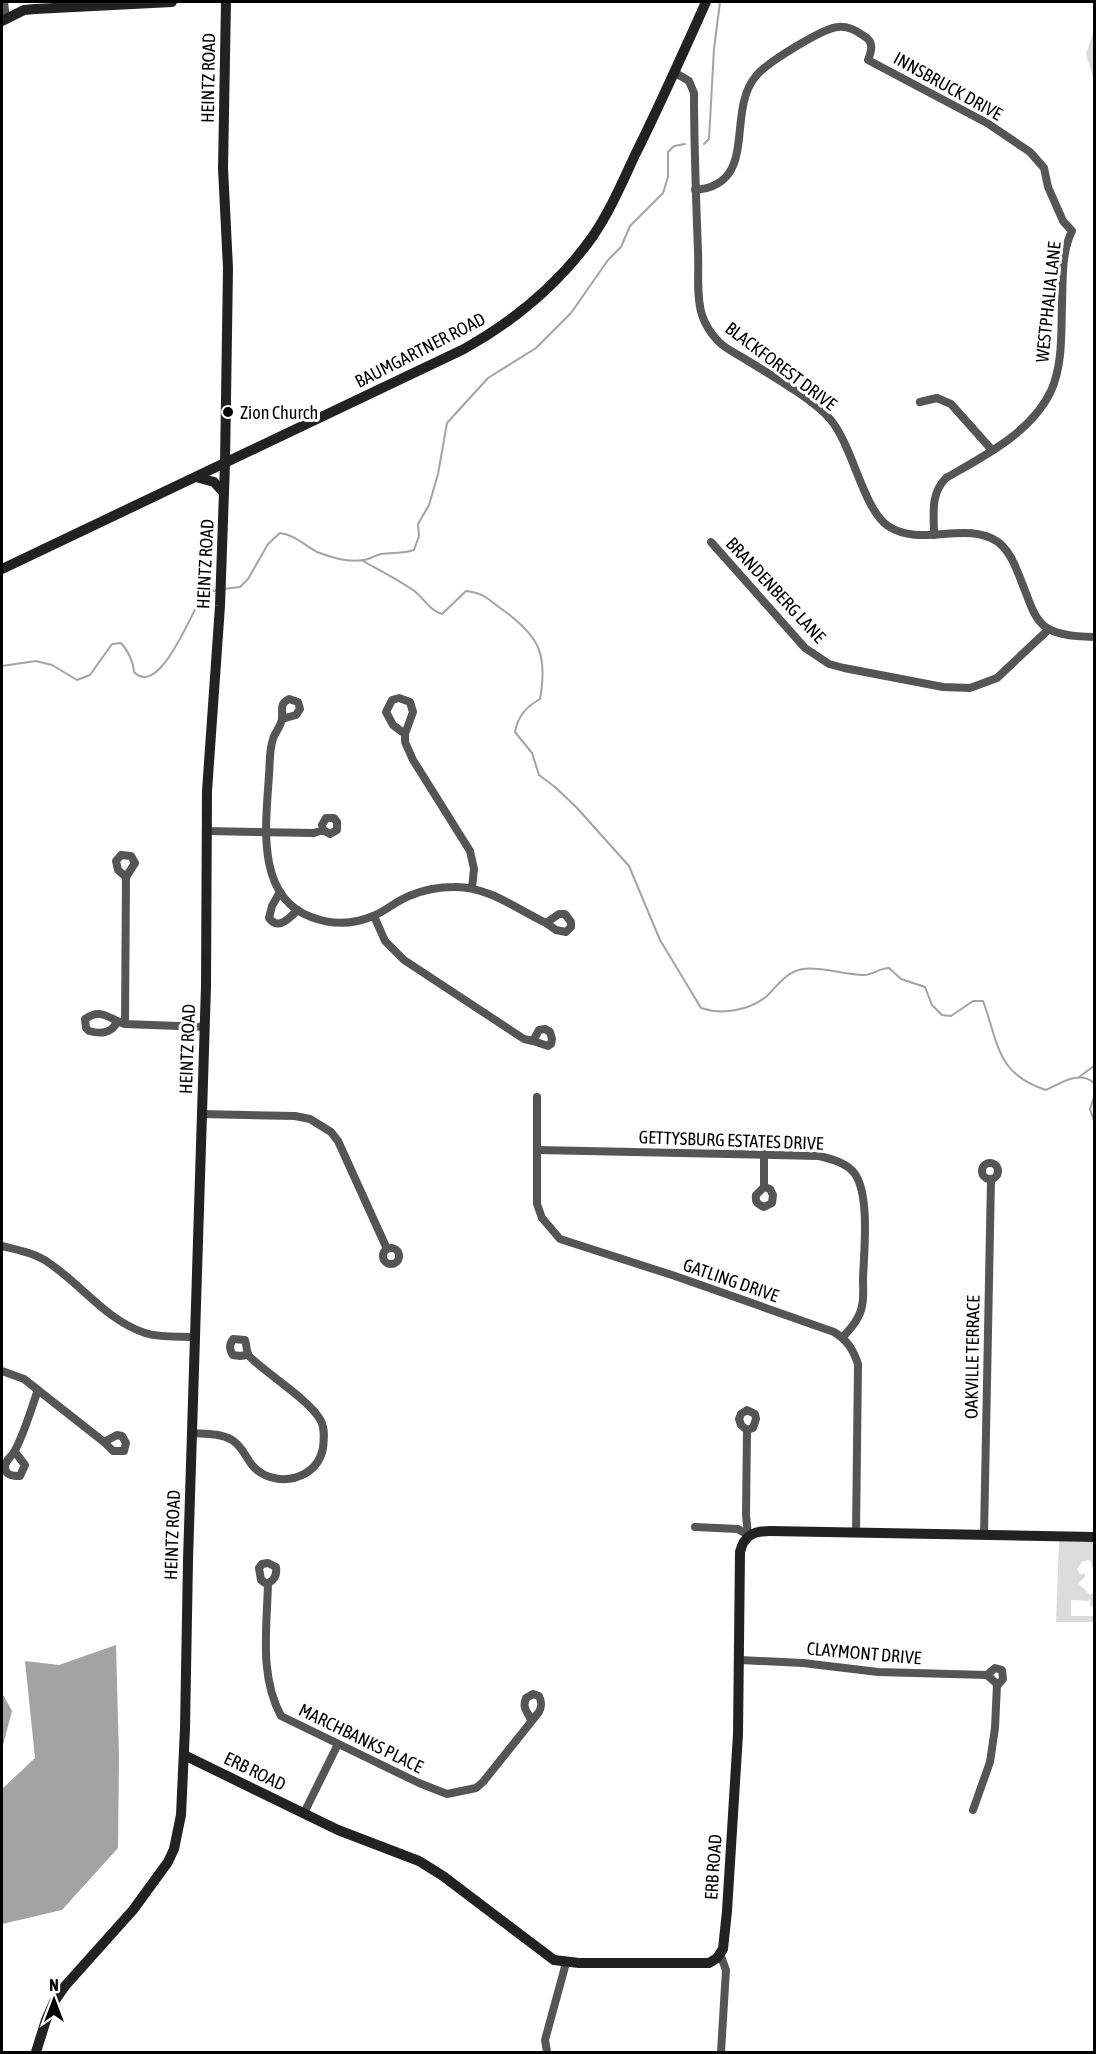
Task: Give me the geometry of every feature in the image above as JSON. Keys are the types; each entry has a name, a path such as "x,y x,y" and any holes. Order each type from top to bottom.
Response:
{"street":[{"path":"4,2 4,20 24,10 172,2"},
{"name":"HEINTZ ROAD","path":"36,2052 54,2002 65,1986 133,1910 168,1862 178,1833 184,1755 205,1027 208,760 220,606 225,463 228,268 224,151 226,2"},
{"name":"BAUMGARTNER ROAD","path":"2,569 464,349 496,330 532,302 576,257 602,220 623,183 706,2"},
{"name":"INNSBRUCK DRIVE","path":"695,190 720,183 732,171 746,96 754,78 766,66 795,48 841,26 868,38 872,46 868,60 987,123 1030,152 1044,168"},
{"name":"BLACKFOREST DRIVE","path":"674,72 684,76 693,86 700,304 705,322 714,336 726,347 784,384 829,418 842,437 876,513 885,524 903,533 978,534 1002,546 1012,559 1035,615 1048,630"},
{"name":"WESTPHALIA LANE","path":"934,535 934,500 940,484 1010,438 1034,416 1051,390 1059,360 1064,257 1072,231 1063,221 1048,187 1044,168"},
{"path":"920,402 937,398 951,404 992,450"},
{"path":"196,477 214,482 224,493"},
{"name":"BRANDENBERG LANE","path":"711,542 806,648 829,664 844,668 943,687 970,687 997,678 1048,630"},
{"path":"1048,630 1067,636 1095,637"},
{"path":"405,734 393,725 386,712 392,700 399,698 410,702 414,712 405,734 405,742 413,760 470,851 474,869 472,888"},
{"path":"282,719 272,741 266,832 269,863 274,881 283,897 303,914 325,922 339,924 353,922 374,916 409,896 437,888 472,888 487,893 546,923"},
{"path":"206,831 314,833 323,830"},
{"path":"126,877 121,1023 205,1027"},
{"path":"280,892 270,911 269,918 272,922 284,923 298,910"},
{"path":"374,916 385,941 404,960 524,1039 533,1041"},
{"name":"GATLING DRIVE","path":"537,1097 538,1211 560,1239 675,1276 843,1337"},
{"path":"201,1114 295,1116 321,1124 338,1141 387,1249"},
{"name":"GETTYSBURG ESTATES DRIVE","path":"538,1150 819,1156 835,1160 847,1167 856,1175 864,1202 862,1306 854,1324 843,1337"},
{"path":"764,1154 764,1187"},
{"name":"OAKVILLE TERRACE","path":"984,1535 991,1179"},
{"path":"2,1246 38,1256 50,1263 109,1314 131,1327 151,1335 195,1337"},
{"path":"843,1337 854,1352 858,1364 856,1533"},
{"path":"192,1433 210,1434 233,1440 242,1448 253,1466 272,1478 298,1478 317,1465 323,1446 323,1428 320,1419 305,1403 247,1354"},
{"path":"2,1371 24,1379 105,1442"},
{"path":"15,1452 38,1390"},
{"path":"747,1430 746,1515 748,1535"},
{"path":"695,1527 738,1529 748,1535"},
{"path":"748,1535 758,1531 770,1531 1095,1537"},
{"name":"ERB ROAD","path":"184,1755 356,1838 419,1861 554,1960 566,1963 703,1964 714,1961 720,1954 724,1943 727,1911 738,1734 740,1552 748,1535"},
{"name":"MARCHBANKS PLACE","path":"268,1583 266,1674 273,1701 280,1716 419,1783 447,1794 476,1788 483,1782 531,1720"},
{"name":"CLAYMONT DRIVE","path":"740,1660 803,1663 878,1672 987,1675 995,1668 1002,1670 1003,1679 997,1686 995,1728 990,1762 973,1810"},
{"path":"987,1675 997,1686"},
{"path":"304,1813 338,1744"},
{"path":"720,1954 726,1971 722,2052"},
{"path":"547,2052 545,2040 566,1963"}],"shaded area":[{"path":"1094,30 1094,81 1086,54"},
{"path":"1059,1541 1094,1542 1094,1568 1088,1560 1082,1562 1077,1569 1080,1574 1085,1574 1085,1577 1078,1583 1094,1596 1094,1608 1090,1605 1090,1599 1088,1601 1071,1600 1071,1616 1094,1616 1094,1622 1056,1622"},
{"path":"116,1645 119,1758 118,1848 62,1910 2,1924 2,1789 35,1758 25,1661 59,1665"},
{"path":"2,1693 12,1711 2,1749"}],"waterway":[{"path":"704,144 709,139 714,49 720,2"},
{"path":"223,589 240,587 248,579 268,544 280,533 295,538 317,552 346,560 365,560 381,554 414,550 419,536 418,524 429,505 438,474 447,423 488,378 536,348 571,313 608,260 621,247 630,226 663,193 668,177 668,152 674,146 685,144"},
{"path":"363,561 413,590 434,610 442,614 466,591 483,595 515,619 533,638 538,647 543,670 540,699 523,712 515,732 532,753 539,775 577,808 629,866 660,940 701,1008 726,1011 752,1005 767,996 787,976 803,969 866,975 889,968 901,979 925,987 932,1005 942,1015 951,1016 973,1001 983,1001 1002,1056 1017,1075 1030,1083 1046,1090 1064,1081 1077,1078 1089,1079 1094,1083"},
{"path":"2,666 36,661 52,665 77,680 90,675 112,644 121,643 130,656 134,672 144,677 154,673 165,663 204,593 218,590"},
{"path":"1079,1077 1094,1066"},
{"path":"1094,1097 1090,1109 1094,1121"}],"place":[{"name":"Zion Church","path":"228,412"}]}
